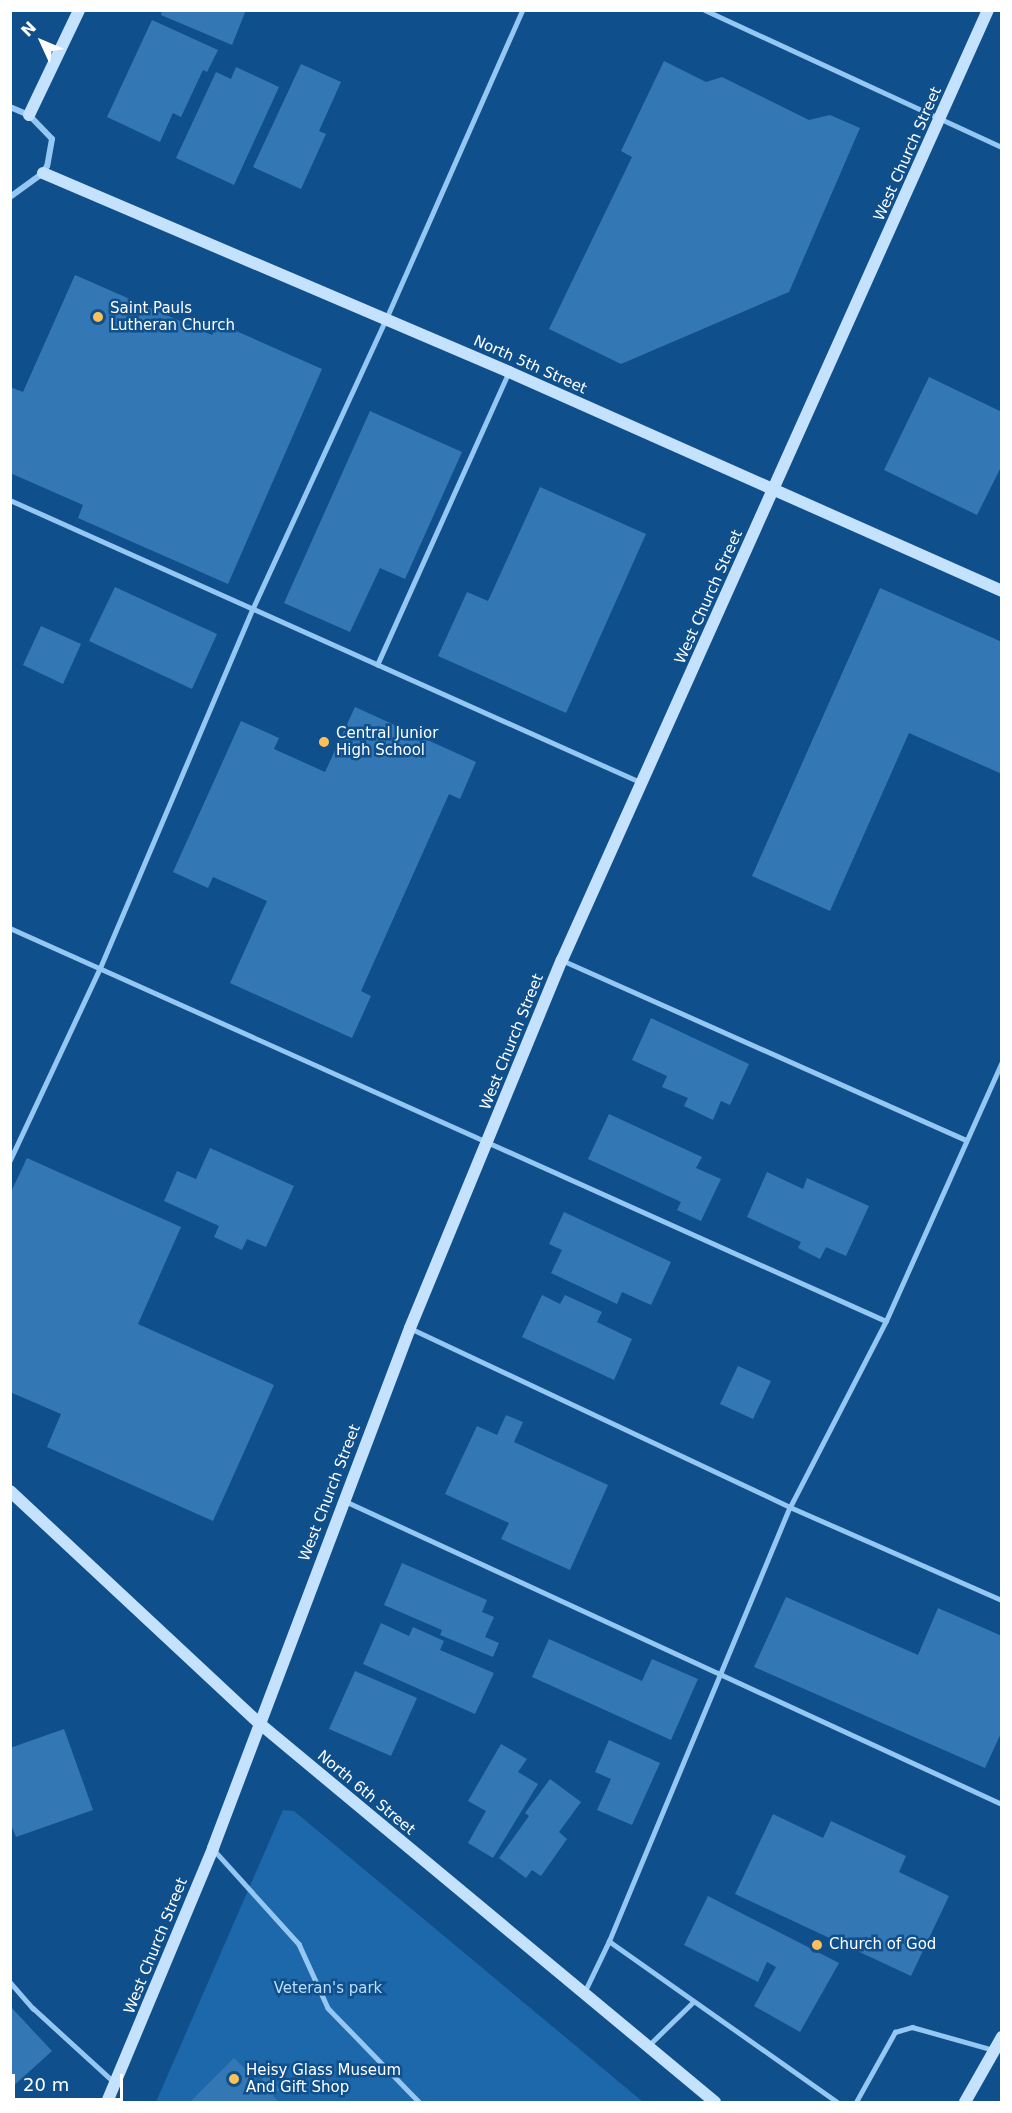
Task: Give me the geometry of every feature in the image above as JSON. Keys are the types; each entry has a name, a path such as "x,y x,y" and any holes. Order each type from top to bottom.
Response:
{"street":[{"path":"29,115 80,10"},
{"name":"West Church Street","path":"107,2103 213,1848 342,1500 410,1328 562,960 941,120 988,10"},
{"path":"10,106 29,115 52,139 47,166 43,173 10,197"},
{"name":"North 5th Street","path":"43,173 509,372 772,491 1002,591"},
{"name":"North 6th Street","path":"10,1491 259,1723 715,2103"},
{"path":"966,2103 998,2051 1002,2037"}],"lane":[{"path":"10,1160 100,968 252,609 386,319 522,10"},
{"path":"705,10 1002,147"},
{"path":"377,665 509,372"},
{"path":"10,500 643,783"},
{"path":"10,928 487,1140 886,1322"},
{"path":"562,960 966,1140"},
{"path":"583,1995 609,1941 790,1507 886,1322 1002,1062"},
{"path":"410,1328 790,1507 1002,1600"},
{"path":"342,1500 1002,1804"},
{"path":"213,1848 299,1944 328,2008 418,2103"},
{"path":"609,1941 837,2103"},
{"path":"10,1982 33,2008 116,2083"},
{"path":"647,2047 693,2002"},
{"path":"856,2103 895,2032 912,2027 998,2051"}],"green space":[{"name":"Veteran's park","path":"283,1810 294,1811 643,2102 156,2102"}],"building":[{"path":"162,10 246,10 232,45 161,15"},
{"path":"152,20 218,50 207,72 203,70 181,117 173,113 160,142 107,117"},
{"path":"664,61 706,82 722,77 809,120 830,115 860,128 789,292 621,364 549,329 632,157 621,151"},
{"path":"301,64 341,82 319,131 326,134 301,189 253,167"},
{"path":"236,67 279,87 234,185 176,158 216,72 231,79"},
{"path":"75,275 212,335 218,323 322,369 228,584 78,518 83,505 10,473 10,387 23,392"},
{"path":"929,377 1002,412 1002,465 977,515 884,470"},
{"path":"370,411 462,452 405,579 380,568 350,632 284,603"},
{"path":"540,487 646,534 566,713 438,656 467,592 488,601"},
{"path":"115,587 217,634 192,689 89,641"},
{"path":"880,588 1002,642 1002,774 909,733 830,911 752,876"},
{"path":"41,626 81,644 63,684 23,665"},
{"path":"355,707 476,762 460,799 449,794 361,991 371,996 352,1038 230,983 267,901 213,877 208,888 173,872 241,721 279,738 274,749 325,772"},
{"path":"651,1018 749,1064 730,1105 721,1101 713,1120 684,1106 688,1098 662,1087 667,1076 632,1060"},
{"path":"609,1114 702,1157 696,1168 721,1179 701,1221 677,1210 681,1202 588,1159"},
{"path":"210,1148 294,1186 266,1247 247,1239 242,1250 214,1237 219,1226 164,1201 177,1171 196,1179"},
{"path":"27,1158 181,1227 138,1324 274,1385 213,1521 47,1447 61,1414 10,1392 10,1194"},
{"path":"767,1172 803,1189 807,1178 869,1206 846,1256 826,1247 820,1259 798,1248 801,1242 747,1217"},
{"path":"564,1212 671,1262 651,1305 622,1292 617,1304 551,1273 562,1250 549,1244"},
{"path":"542,1295 560,1304 565,1295 602,1312 597,1322 632,1339 614,1380 522,1337"},
{"path":"738,1366 771,1381 753,1419 720,1404"},
{"path":"506,1415 523,1422 514,1442 608,1485 570,1570 501,1539 509,1523 445,1494 477,1426 497,1435"},
{"path":"402,1563 487,1600 482,1612 494,1617 485,1637 499,1643 493,1657 440,1635 442,1630 384,1605"},
{"path":"786,1597 918,1655 938,1608 1002,1636 1002,1731 985,1768 754,1667"},
{"path":"381,1623 409,1636 413,1627 444,1641 440,1650 494,1673 475,1714 363,1664"},
{"path":"549,1639 642,1681 652,1659 698,1679 671,1740 532,1677"},
{"path":"355,1671 417,1698 391,1756 329,1729"},
{"path":"64,1729 93,1810 16,1837 10,1822 10,1748"},
{"path":"609,1740 660,1763 632,1825 597,1810 611,1779 595,1772"},
{"path":"501,1744 527,1759 518,1772 538,1784 493,1858 468,1843 486,1811 468,1801"},
{"path":"550,1779 581,1802 559,1832 567,1839 541,1876 532,1870 526,1878 499,1858 529,1816 525,1813"},
{"path":"773,1814 823,1838 831,1821 906,1856 899,1872 949,1896 911,1976 735,1894"},
{"path":"708,1896 839,1963 800,2032 754,2006 776,1967 767,1962 758,1982 684,1945"},
{"path":"10,2006 52,2051 10,2089"},
{"name":"Heisy Glass Museum And Gift Shop","path":"234,2058 259,2083 266,2075 280,2089 273,2096 279,2102 190,2102"}],"place":[{"name":"Saint Pauls Lutheran Church","path":"98,317"},
{"name":"Central Junior High School","path":"324,742"},
{"name":"Church of God","path":"817,1945"},
{"name":"Heisy Glass Museum And Gift Shop","path":"234,2079"}]}
